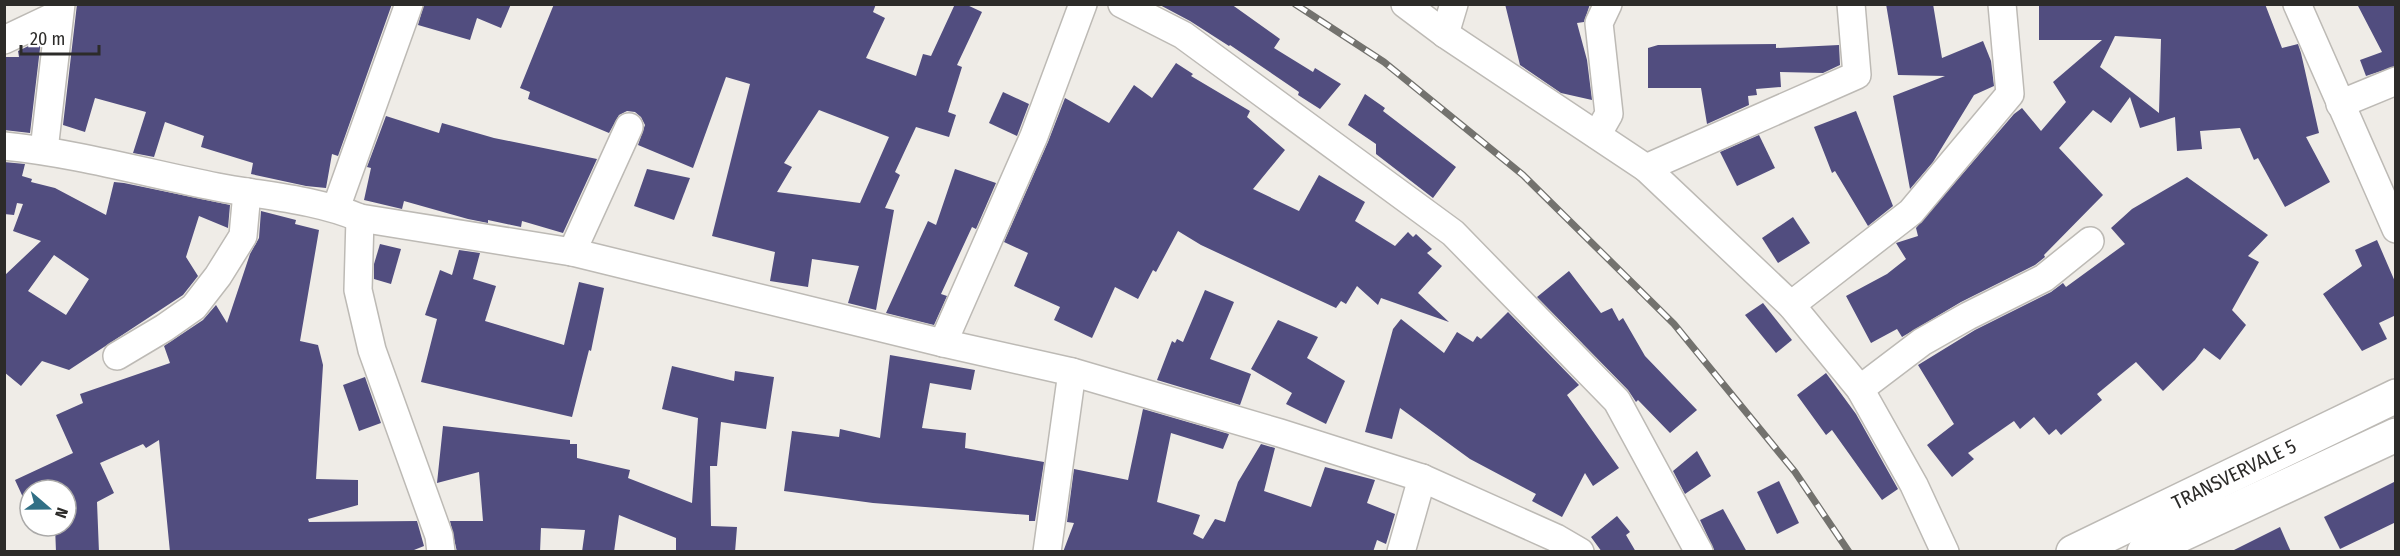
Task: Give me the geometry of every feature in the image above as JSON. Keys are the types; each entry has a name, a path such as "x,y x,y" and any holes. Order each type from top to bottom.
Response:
{"main road":[{"name":"TRANSVERVALE 5","path":"2073,552 2396,396"},
{"name":"TRANSVERVALE 5","path":"2144,552 2396,435"}],"street":[{"path":"409,4 348,213 358,290 372,350 439,536 441,552"},
{"path":"943,343 1034,136 1083,4"},
{"path":"1122,4 1183,35 1453,233 1617,401 1699,552"},
{"path":"1405,4 1445,34 1646,168 1791,305 1860,389 1914,485 1945,552"},
{"path":"1445,34 1454,4"},
{"path":"1597,135 1609,114 1599,23 1608,4"},
{"path":"1646,168 1857,75 1851,4"},
{"path":"1791,305 1911,212 2010,94 2002,4"},
{"path":"2297,4 2396,229"},
{"path":"4,40 60,9"},
{"path":"44,150 60,9"},
{"path":"2340,104 2396,81"},
{"path":"572,252 629,127"},
{"path":"4,146 44,150 348,213 572,252 943,343 1072,372 1280,433 1422,478 1556,538 1580,552"},
{"path":"117,356 194,307 243,236 247,192"},
{"path":"1860,389 1922,342 2044,278 2090,241"},
{"path":"1047,552 1072,372"},
{"path":"1401,552 1422,478"}],"building":[{"path":"77,4 392,4 338,156 332,154 326,188 251,174 253,163 201,147 204,136 165,122 154,157 133,153 146,112 95,98 85,132 63,125"},
{"path":"424,4 511,4 501,28 477,18 470,40 418,25"},
{"path":"554,4 876,4 873,12 885,18 866,58 916,76 923,54 931,56 955,4 965,4 982,12 957,65 962,67 948,112 956,115 949,137 916,127 895,172 900,175 885,208 894,210 876,310 848,303 859,266 812,259 808,287 770,281 775,252 712,236 750,84 726,77 693,168 638,145 645,125 635,112 627,111 619,115 609,133 528,99 530,92 520,88","holes":["819,110 889,137 860,203 777,192 792,167 784,163"]},
{"path":"1158,4 1231,4 1280,39 1274,48 1313,72 1315,68 1341,84 1320,109 1230,45"},
{"path":"1505,4 1590,4 1584,22 1577,23 1587,60 1592,100 1561,93 1520,65"},
{"path":"1886,4 1933,4 1942,58 1983,41 1991,61 1994,86 1974,95 1933,162 1910,189 1893,96 1945,76 1898,75"},
{"path":"2039,4 2265,4 2282,48 2298,44 2319,133 2306,137 2330,182 2285,207 2258,158 2254,160 2240,128 2200,131 2202,149 2177,151 2175,117 2140,128 2130,97 2111,123 2093,110 2059,148 2103,195 2044,255 2045,257 2035,265 1961,302 1902,337 1897,329 1871,343 1846,296 1887,274 1906,259 1896,243 1918,236 1916,228 2014,114 2022,108 2041,131 2066,102 2053,82 2102,40 2039,40","holes":["2115,36 2161,39 2159,113 2100,67"]},
{"path":"2357,4 2396,4 2396,66 2366,76 2360,60 2382,52"},
{"path":"41,40 30,133 4,130 4,57 19,57 18,51"},
{"path":"1776,44 1776,48 1839,45 1840,65 1823,73 1780,72 1781,87 1756,89 1757,95 1748,96 1749,105 1707,124 1701,88 1648,88 1648,48 1658,45"},
{"path":"1176,63 1193,74 1191,76 1250,111 1247,117 1285,150 1253,189 1299,211 1319,175 1365,202 1355,221 1395,246 1408,232 1413,237 1416,234 1432,249 1427,253 1442,266 1418,293 1449,322 1381,298 1378,305 1357,286 1346,304 1341,301 1336,308 1201,245 1178,231 1156,272 1153,270 1138,299 1115,287 1092,338 1054,320 1060,307 1014,286 1028,253 1004,242 1065,98 1109,123 1134,85 1152,98"},
{"path":"1003,92 1029,104 1017,136 989,123"},
{"path":"1365,94 1385,108 1383,111 1456,167 1433,198 1376,154 1376,144 1348,125"},
{"path":"1856,111 1893,206 1868,226 1835,171 1832,173 1814,127"},
{"path":"386,116 439,133 442,123 494,138 597,159 563,233 522,221 521,227 488,220 488,223 468,219 404,201 402,209 364,200 371,168 367,167"},
{"path":"1759,135 1775,168 1737,186 1720,152"},
{"path":"4,162 25,164 22,176 32,179 31,182 55,188 106,215 114,182 230,205 228,228 199,216 186,257 198,276 183,295 69,370 42,361 21,386 4,372 4,276 41,241 13,231 23,204 17,203 14,215 4,214","holes":["54,255 89,279 66,315 28,291"]},
{"path":"647,169 690,178 674,220 634,206"},
{"path":"955,169 996,183 976,229 972,227 941,294 947,296 934,325 886,313 928,221 936,225"},
{"path":"2187,177 2268,235 2248,256 2259,262 2232,310 2246,325 2220,360 2204,348 2163,391 2136,362 2097,394 2102,400 2061,435 2056,429 2049,435 2034,417 2020,429 2014,421 1968,453 1974,459 1952,477 1927,445 1954,424 1918,365 1975,330 2051,292 2063,283 2066,287 2125,244 2111,228 2132,209"},
{"path":"261,211 296,220 295,224 319,230 300,341 318,345 323,365 316,479 358,480 358,505 308,519 309,522 417,521 424,546 409,552 170,552 159,440 146,448 143,444 100,463 114,493 97,502 99,552 56,552 55,538 78,538 78,478 19,478 73,453 56,415 83,403 80,394 170,363 164,346 203,320 216,305 227,323 250,254 259,238"},
{"path":"1793,217 1810,243 1778,263 1762,238"},
{"path":"2377,240 2396,284 2396,315 2379,323 2387,339 2362,351 2323,294 2362,266 2355,250"},
{"path":"380,244 401,249 391,284 374,279 374,264"},
{"path":"459,250 480,253 473,279 496,286 485,321 564,345 579,282 604,288 591,351 589,350 572,417 421,382 437,319 425,315 440,270 452,275"},
{"path":"1569,271 1601,313 1612,308 1619,321 1623,318 1645,356 1697,410 1670,433 1638,400 1636,402 1628,390 1537,297"},
{"path":"1205,290 1234,302 1210,359 1251,374 1240,405 1157,380 1172,341 1175,343 1177,339 1183,342"},
{"path":"1763,303 1792,340 1776,353 1745,315"},
{"path":"1508,312 1579,385 1567,395 1619,468 1593,486 1585,473 1562,517 1532,501 1536,494 1470,459 1400,408 1392,439 1365,432 1393,329 1401,319 1444,353 1457,332 1473,342 1477,336 1481,339"},
{"path":"1278,320 1318,337 1307,358 1345,381 1326,424 1286,404 1292,393 1251,369"},
{"path":"890,355 975,370 971,390 930,383 922,428 966,433 965,448 1044,462 1035,521 1029,521 1029,515 873,503 784,491 792,431 839,437 840,429 880,438"},
{"path":"672,366 734,381 735,371 774,377 766,429 721,422 717,466 710,466 711,526 737,527 735,552 676,552 676,538 619,515 614,552 582,552 585,530 541,528 540,552 457,552 450,521 483,521 479,472 437,483 443,426 570,440 570,444 577,444 577,458 630,470 628,478 692,503 698,418 662,409"},
{"path":"1826,373 1856,414 1898,489 1882,500 1832,430 1826,435 1797,395"},
{"path":"365,377 381,423 359,431 343,385"},
{"path":"1143,409 1229,434 1223,449 1171,433 1157,502 1200,515 1193,534 1203,539 1215,519 1225,522 1238,482 1261,444 1275,448 1264,491 1311,507 1325,467 1375,480 1367,503 1395,514 1386,544 1377,540 1373,552 1063,552 1074,523 1067,522 1074,469 1128,480"},
{"path":"1697,451 1711,476 1685,494 1673,471"},
{"path":"1779,481 1799,523 1777,534 1757,492"},
{"path":"2396,481 2396,522 2340,549 2324,517"},
{"path":"1723,509 1747,552 1715,552 1700,520"},
{"path":"1617,516 1630,532 1626,535 1636,552 1602,552 1591,537"},
{"path":"2280,527 2291,552 2230,552"}],"railway":[{"path":"1295,4 1384,62 1523,175 1674,324 1795,472 1849,552"}]}
